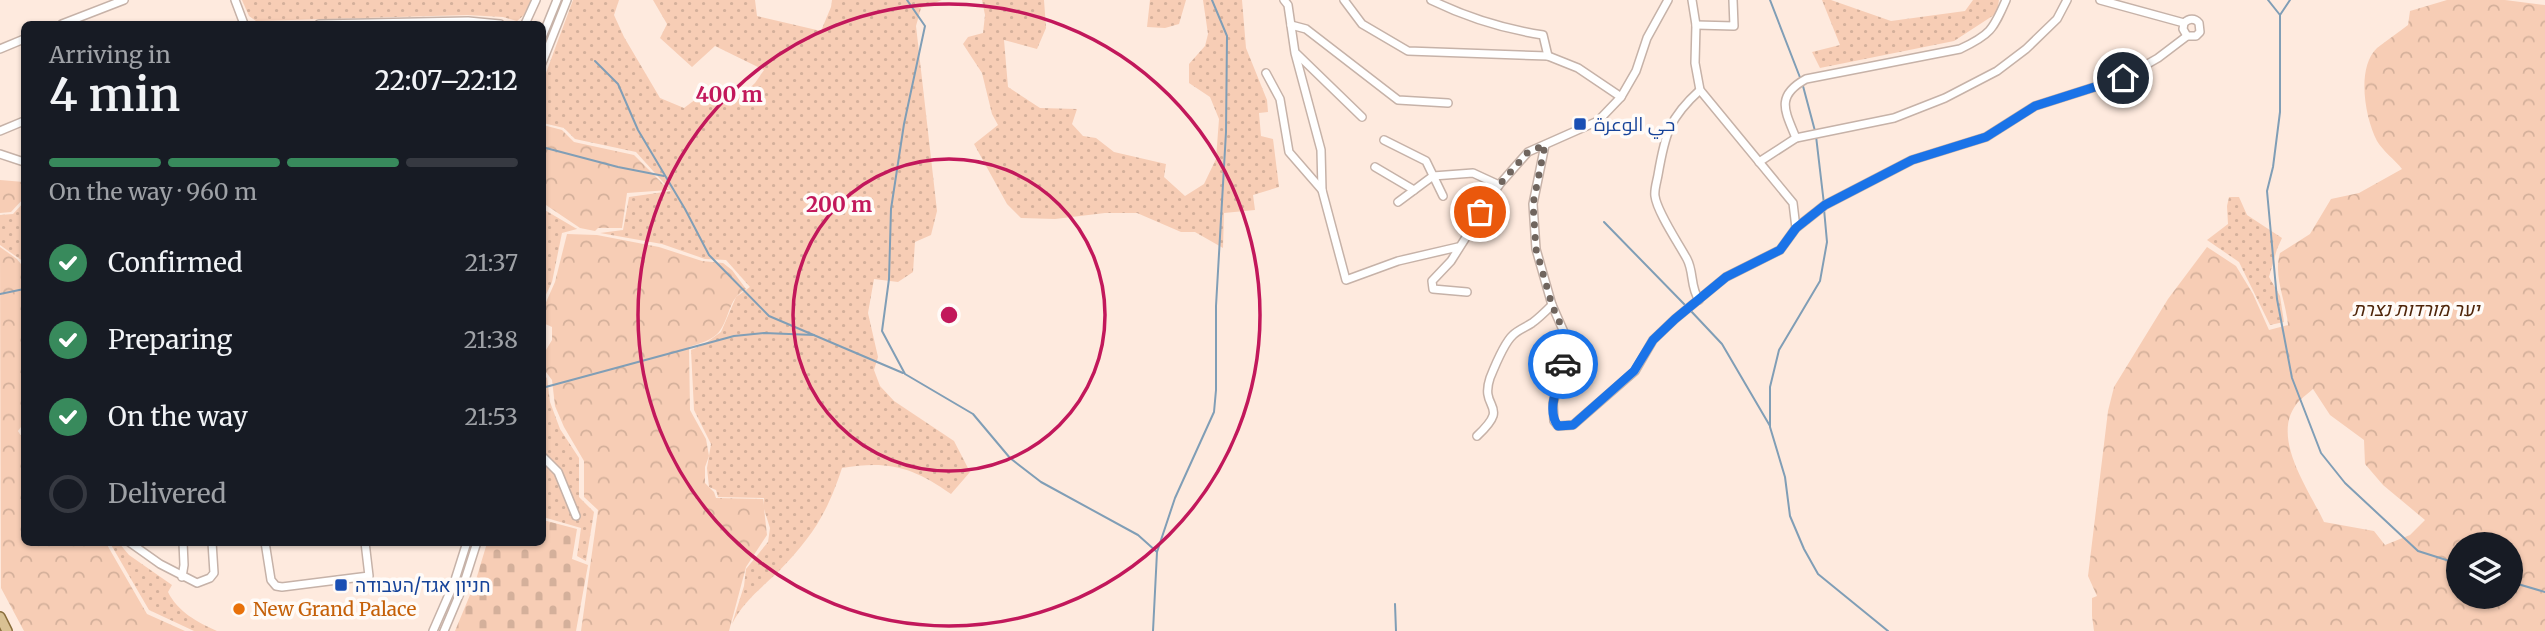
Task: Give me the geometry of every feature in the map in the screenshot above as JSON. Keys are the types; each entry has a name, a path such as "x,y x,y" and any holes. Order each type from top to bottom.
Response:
{"main road":[{"path":"0,617 7,631"}],"street":[{"path":"70,21 124,0"},
{"path":"235,0 243,21"},
{"path":"526,21 536,0"},
{"path":"546,27 557,0"},
{"path":"546,53 567,0"},
{"path":"1284,0 1321,150 1322,190 1346,280 1398,261 1458,247"},
{"path":"1344,0 1362,24 1408,51 1548,56 1578,68 1621,97"},
{"path":"1431,0 1449,9 1516,31 1543,35 1548,56"},
{"path":"1467,292 1433,289 1432,281 1451,261 1499,185 1528,152 1598,121 1621,97 1636,71 1647,38 1666,0"},
{"path":"1692,0 1696,25 1695,62 1700,90 1793,203 1796,228"},
{"path":"1696,25 1734,26 1733,0"},
{"path":"1796,138 1785,104 1786,96 1794,86 1806,79 1960,49 1979,40 1997,23 2006,0"},
{"path":"1759,162 1796,138 1894,118 1997,71 2026,49 2057,19 2067,0"},
{"path":"2100,0 2184,23"},
{"path":"1545,145 1533,204 1536,249 1552,305 1567,339 1553,403 1554,421 1558,426 1565,427 1573,425 1634,371 1653,340 1699,299 1726,277 1780,250 1796,228 1842,195 1912,160 1986,137 2040,104 2123,78 2158,58 2187,36 2198,34 2201,26 2195,19 2184,23 2182,29 2187,36"},
{"path":"1291,25 1306,29 1398,100 1448,103"},
{"path":"0,49 21,40"},
{"path":"1296,52 1362,117"},
{"path":"1266,73 1280,99 1289,152 1322,190"},
{"path":"1699,299 1693,291 1689,261 1676,242 1655,196 1663,145 1671,124 1681,107 1700,90"},
{"path":"0,131 21,122"},
{"path":"1384,140 1426,161 1443,196"},
{"path":"0,154 21,161"},
{"path":"1375,167 1414,190"},
{"path":"1398,202 1433,176 1473,173 1499,185"},
{"path":"1478,436 1495,415 1494,407 1488,399 1487,388 1512,335 1532,323 1552,305"},
{"path":"546,460 558,472 576,516"},
{"path":"135,546 182,577 198,583 210,578 214,573 212,546"},
{"path":"182,577 183,546"},
{"path":"266,546 271,580 274,585 282,587 369,576 365,546"},
{"path":"433,631 454,583 466,546"},
{"path":"444,631 477,546"}],"green space":[{"path":"242,0 531,0 524,15 517,21 503,17 467,15 256,21 249,16"},
{"path":"573,0 619,0 614,15 660,98 684,108 708,90 731,106 755,83 764,70 715,46 692,67 660,38 667,24 653,0 755,0 757,16 821,31 832,0 942,0 921,8 916,26 937,211 931,235 915,242 913,272 898,282 874,279 868,313 878,357 874,370 880,386 894,401 954,441 970,472 951,494 924,477 900,468 873,465 842,468 824,512 809,536 746,603 732,624 744,586 746,569 768,542 770,528 763,506 764,498 718,497 716,490 709,487 707,468 711,444 694,410 691,350 721,332 736,297 750,287 726,260 705,259 662,244 600,233 623,230 629,197 671,191 636,152 575,139 564,128 546,124 546,73"},
{"path":"982,0 1044,0 1046,28 1037,49 1004,40 1008,87 1040,108 1077,109 1072,124 1083,136 1096,138 1114,152 1166,164 1164,177 1185,196 1204,184 1216,159 1219,119 1210,97 1189,83 1189,64 1205,46 1208,34 1203,0 1242,0 1246,48 1267,100 1268,112 1259,113 1261,136 1273,139 1279,187 1253,195 1255,210 1224,213 1223,248 1195,232 1181,232 1137,213 1105,213 1055,219 1021,218 1007,204 974,144 998,125 992,114 982,73 963,44 968,37 983,33 985,15"},
{"path":"1150,0 1186,0 1179,24 1165,28 1147,27"},
{"path":"1822,0 1831,0 1891,21 1965,11 1973,0 1999,0 1997,13 1954,41 1820,68 1812,52 1840,45"},
{"name":"יער מורדות נצרת","path":"2447,0 2505,0 2545,5 2545,631 2094,631 2092,598 2097,596 2088,576 2108,411 2114,387 2168,299 2207,247 2236,266 2253,294 2269,330 2288,325 2278,271 2280,253 2310,234 2331,199 2359,193 2402,169 2377,141 2366,107 2365,80 2370,57 2377,48 2408,25 2410,11","holes":["2313,389 2330,415 2364,440 2365,464 2383,485 2425,520 2410,535 2385,545 2374,531 2324,522 2294,461 2288,429 2291,414 2300,400"]},
{"path":"546,126 562,130 574,142 634,155 669,190 627,193 622,228 598,228 595,231 580,228 546,205"},
{"path":"0,180 21,182 21,201 11,212 0,213"},
{"path":"2229,197 2239,197 2247,215 2282,238 2269,277 2280,296 2284,322 2270,325 2239,262 2207,240 2228,224"},
{"path":"21,205 21,260 0,245 0,215 13,214"},
{"path":"546,211 577,229 562,233 552,282 546,295"},
{"path":"567,234 597,235 659,247 702,261 723,263 732,270 746,289 735,298 723,326 716,335 689,347 690,410 706,439 709,456 705,467 705,483 716,498 763,499 767,535 746,567 729,631 581,631 598,510 584,497 584,461 555,406 552,380 546,372 546,350 552,340 552,327 546,324 546,302 555,282"},
{"path":"0,247 21,264 21,427 18,431 21,436 21,546 108,546 147,614 185,631 24,631 1,588"},
{"path":"546,377 550,402 560,429 579,458 579,497 594,512 586,561 577,556 581,528 546,518"},
{"path":"546,521 577,529 572,559 588,565 576,631 455,631 475,583 486,546 546,546"},
{"path":"112,546 122,546 129,555 172,585 168,592 177,605 195,620 217,631 194,631 149,610"}],"waterway":[{"path":"907,0 925,26 904,124 891,209 889,279 882,331 905,374 973,414 1010,458 1041,482 1138,535 1157,552"},
{"path":"1153,631 1157,552 1175,498 1214,412 1216,306 1226,132 1227,36 1212,0"},
{"path":"1770,0 1801,80"},
{"path":"2268,0 2280,15"},
{"path":"2290,0 2280,15 2280,112 2267,191 2277,299 2292,378 2321,453 2345,483 2418,551 2446,560"},
{"path":"595,61 618,84 638,130 709,255 769,316 903,373"},
{"path":"1803,86 1815,131"},
{"path":"1816,136 1824,204"},
{"path":"546,148 664,176"},
{"path":"1824,209 1827,242 1820,281 1779,350 1770,387 1770,427 1785,477 1790,516 1818,574 1888,631"},
{"path":"1604,222 1686,306"},
{"path":"0,294 21,290"},
{"path":"1690,310 1722,344 1770,426"},
{"path":"546,387 734,336 764,333 814,335"},
{"path":"2523,586 2545,592"},
{"path":"1395,604 1396,631"}],"way so far":[{"path":"1480,212 1528,152 1545,145 1533,204 1536,249 1552,305 1567,339 1563,364"}],"place":[{"name":"حي الوعرة","path":"1580,124"},
{"name":"חניון אגד/העבודה","path":"341,585"},
{"name":"New Grand Palace","path":"239,609"}],"route":[{"path":"1563,364 1553,403 1554,421 1558,426 1565,427 1573,425 1634,371 1653,340 1675,319 1726,277 1780,250 1796,228 1825,205 1912,160 1986,137 2035,106 2123,78"}]}
